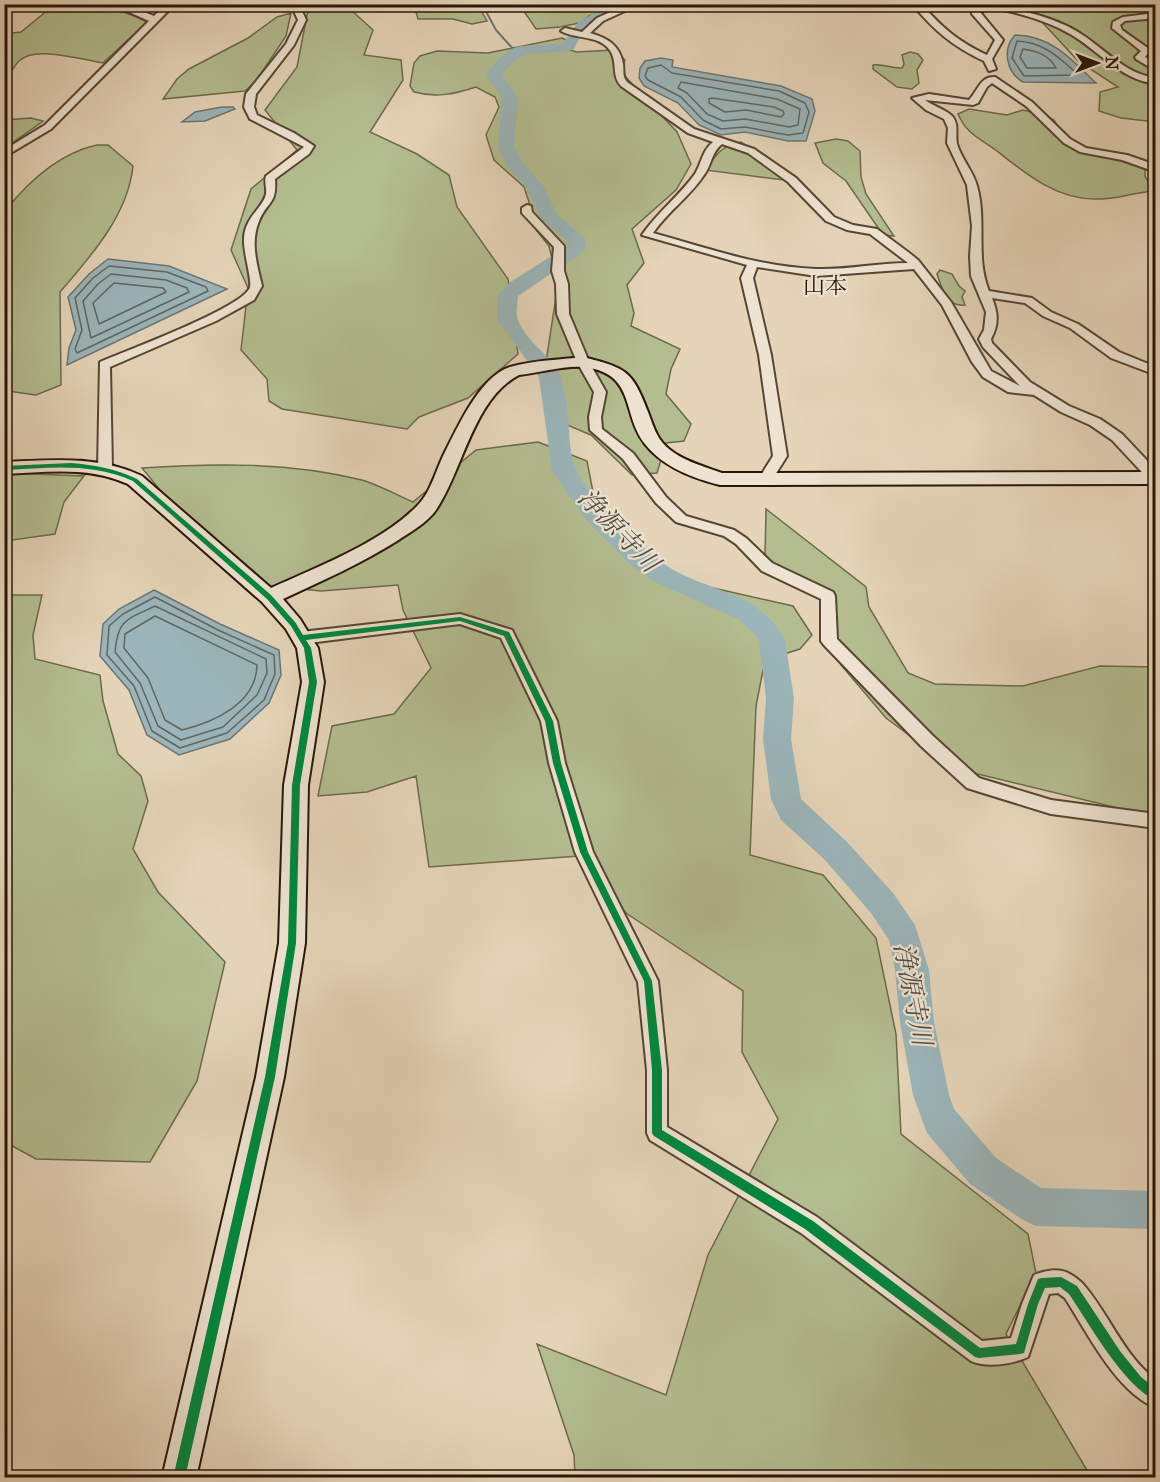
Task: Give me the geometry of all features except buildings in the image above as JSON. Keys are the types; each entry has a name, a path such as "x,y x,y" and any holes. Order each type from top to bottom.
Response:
{"street":[{"path":"115,4 148,16 155,22"},
{"path":"4,154 48,127 171,4"},
{"path":"584,35 589,27 604,16 636,4"},
{"path":"916,4 928,20 945,35 960,46 988,59"},
{"path":"1155,81 1140,78 1124,70 1064,27 1047,19 1001,7 983,7 975,12 999,40 988,59 992,79 1029,104 1067,141 1083,150 1124,157 1155,169"},
{"path":"105,468 104,365 212,319 250,298 255,286 249,255 249,236 254,219 271,195 270,178 306,152 309,146 254,117 249,107 251,94 290,45 302,20 297,9"},
{"path":"1155,15 1123,19 1116,24 1121,35 1143,47 1146,51 1139,57 1155,68"},
{"path":"565,31 598,38 615,49 620,62 619,78 624,84 691,131 751,151 792,180 830,219 851,228 873,231 916,266 947,304 978,362 987,374 1012,389 1037,392"},
{"path":"992,79 983,85 975,101 970,103 929,97 917,98 929,108 948,117 952,128 952,143 972,185 977,226 977,276 986,294 992,320 986,339 987,344 1026,385 1065,409 1095,422 1117,437 1155,478"},
{"path":"722,140 709,150 709,157 697,177 647,235 801,271 825,272 900,265 916,266"},
{"path":"527,208 527,213 559,246 558,271 562,284 563,314 579,363 600,392 595,417 596,430 628,456 661,500 681,519 729,533 741,541 767,567 828,597 829,641 927,741 974,783 1051,807 1155,821"},
{"path":"754,261 747,279 765,355 780,456 765,480"},
{"path":"986,294 1028,300 1047,314 1074,326 1115,355 1155,371"},
{"path":"269,597 356,557 409,524 428,507 459,442 487,393 505,376 527,369 579,363 613,371 629,384 650,439 677,463 720,479 1155,478"},
{"path":"4,468 105,468 123,473 150,491 269,597 294,624 307,648 313,682 296,785 292,943 270,1077 179,1478"},
{"path":"302,638 460,619 507,634 549,721 557,763 584,852 648,981 657,1070 657,1133 809,1225 979,1353 1020,1349 1033,1304 1042,1283 1061,1282 1073,1290 1116,1355 1137,1381 1155,1396"}],"green space":[{"path":"427,4 478,5 487,21 472,24 453,19 418,19 416,12"},
{"path":"519,4 628,5 589,16 579,23 536,29"},
{"path":"54,5 102,7 135,16 147,22 103,63 60,55 36,54 26,56 19,61 5,80 4,34 21,32"},
{"path":"309,5 361,5 351,10 373,30 364,55 401,60 403,80 370,132 417,154 449,175 457,207 508,279 518,354 468,398 419,417 407,429 282,409 269,401 267,379 241,350 248,288 231,250 251,189 297,150 265,110 297,67"},
{"path":"1017,5 1155,5 1155,122 1121,118 1099,111 1100,92 1118,87 1078,61 1031,10"},
{"path":"291,13 286,36 256,81 245,91 163,99 177,79 189,69 248,38 277,17"},
{"path":"562,38 566,40 563,47 576,52 614,50 625,60 621,72 677,132 691,164 676,190 632,229 644,263 627,285 634,313 631,326 680,349 671,369 666,394 691,424 684,441 666,443 657,473 632,475 591,435 567,425 543,381 558,284 549,246 533,226 531,208 524,187 494,160 486,135 499,107 495,97 476,87 438,95 414,92 410,86 414,63 420,56 437,51 488,53"},
{"path":"910,52 918,54 923,60 917,70 919,83 912,89 897,87 873,69 873,65 902,68 904,64 902,55"},
{"path":"969,109 1007,115 1023,110 1047,116 1054,120 1063,135 1081,146 1118,154 1145,167 1145,176 1152,189 1146,192 1100,199 1071,196 1057,191 1032,177 970,132 958,114"},
{"path":"31,118 43,121 5,148 5,120"},
{"path":"836,139 848,141 860,151 861,177 866,194 894,236 883,235 846,181 823,163 815,143"},
{"path":"741,142 769,161 785,177 784,180 705,170 724,148"},
{"path":"97,145 108,145 133,166 130,184 116,218 84,264 60,292 61,385 36,395 8,391 4,384 5,211 34,179 46,170 70,155"},
{"path":"940,270 952,274 965,291 962,297 965,305 953,303 946,296 937,274"},
{"path":"538,442 587,461 601,533 669,578 793,606 812,635 800,649 765,660 756,706 750,855 823,875 876,938 896,1034 901,1134 1028,1234 1036,1273 1006,1334 1091,1477 575,1477 574,1455 537,1344 666,1395 708,1255 778,1119 742,1052 743,991 626,913 579,856 429,867 416,776 367,792 318,796 332,726 394,714 431,668 403,610 398,585 321,591 262,585 205,545 142,468 252,465 308,470 362,480 413,502 476,450"},
{"path":"5,473 84,476 64,502 55,534 5,541"},
{"path":"766,509 866,587 869,607 908,673 935,684 1023,686 1100,666 1155,667 1155,817 953,768 886,718 841,665 829,605 765,556"},
{"path":"5,595 42,595 33,635 35,659 100,675 103,701 118,754 141,776 148,801 133,849 158,892 225,962 197,1081 150,1162 36,1159 5,1142"}],"water":[{"path":"1015,35 1028,36 1050,44 1060,50 1096,83 1023,82 1017,78 1008,60 1008,47"},
{"path":"661,58 673,60 672,67 781,86 812,99 815,111 806,141 788,141 745,132 721,135 699,125 678,103 644,86 639,78 640,68 645,61"},
{"path":"222,107 235,109 205,121 182,122 195,112"},
{"path":"108,259 169,266 227,289 67,365 69,348 76,330 68,297 89,274"},
{"path":"154,590 220,624 279,650 281,675 269,703 230,739 179,755 147,735 129,690 100,656 103,624 119,609"}],"waterway":[{"path":"482,4 496,30 515,51"},
{"name":"浄源寺川","path":"627,4 600,14 585,24 578,30 569,46 521,50 505,61 494,75 510,97 506,146 515,165 534,185 548,216 576,239 576,248 516,287 508,295 507,319 521,340 546,368 550,377 564,471 596,515 641,560 664,576 747,612 764,627 772,640 780,698 777,739 786,799 792,811 836,851 882,903 904,935 912,970 917,1022 931,1095 940,1120 983,1171 1036,1207 1156,1210"}],"cycle path":[{"path":"4,468 88,466 120,473 135,480 269,597 293,624 307,648 313,682 296,785 292,943 270,1077 179,1478"},
{"path":"301,638 460,619 507,634 549,721 557,763 584,852 648,981 657,1070 657,1133 809,1225 979,1353 1020,1349 1033,1304 1042,1283 1061,1282 1073,1290 1116,1355 1137,1381 1156,1396"}],"district":[{"name":"山本","path":"825,285"}]}
